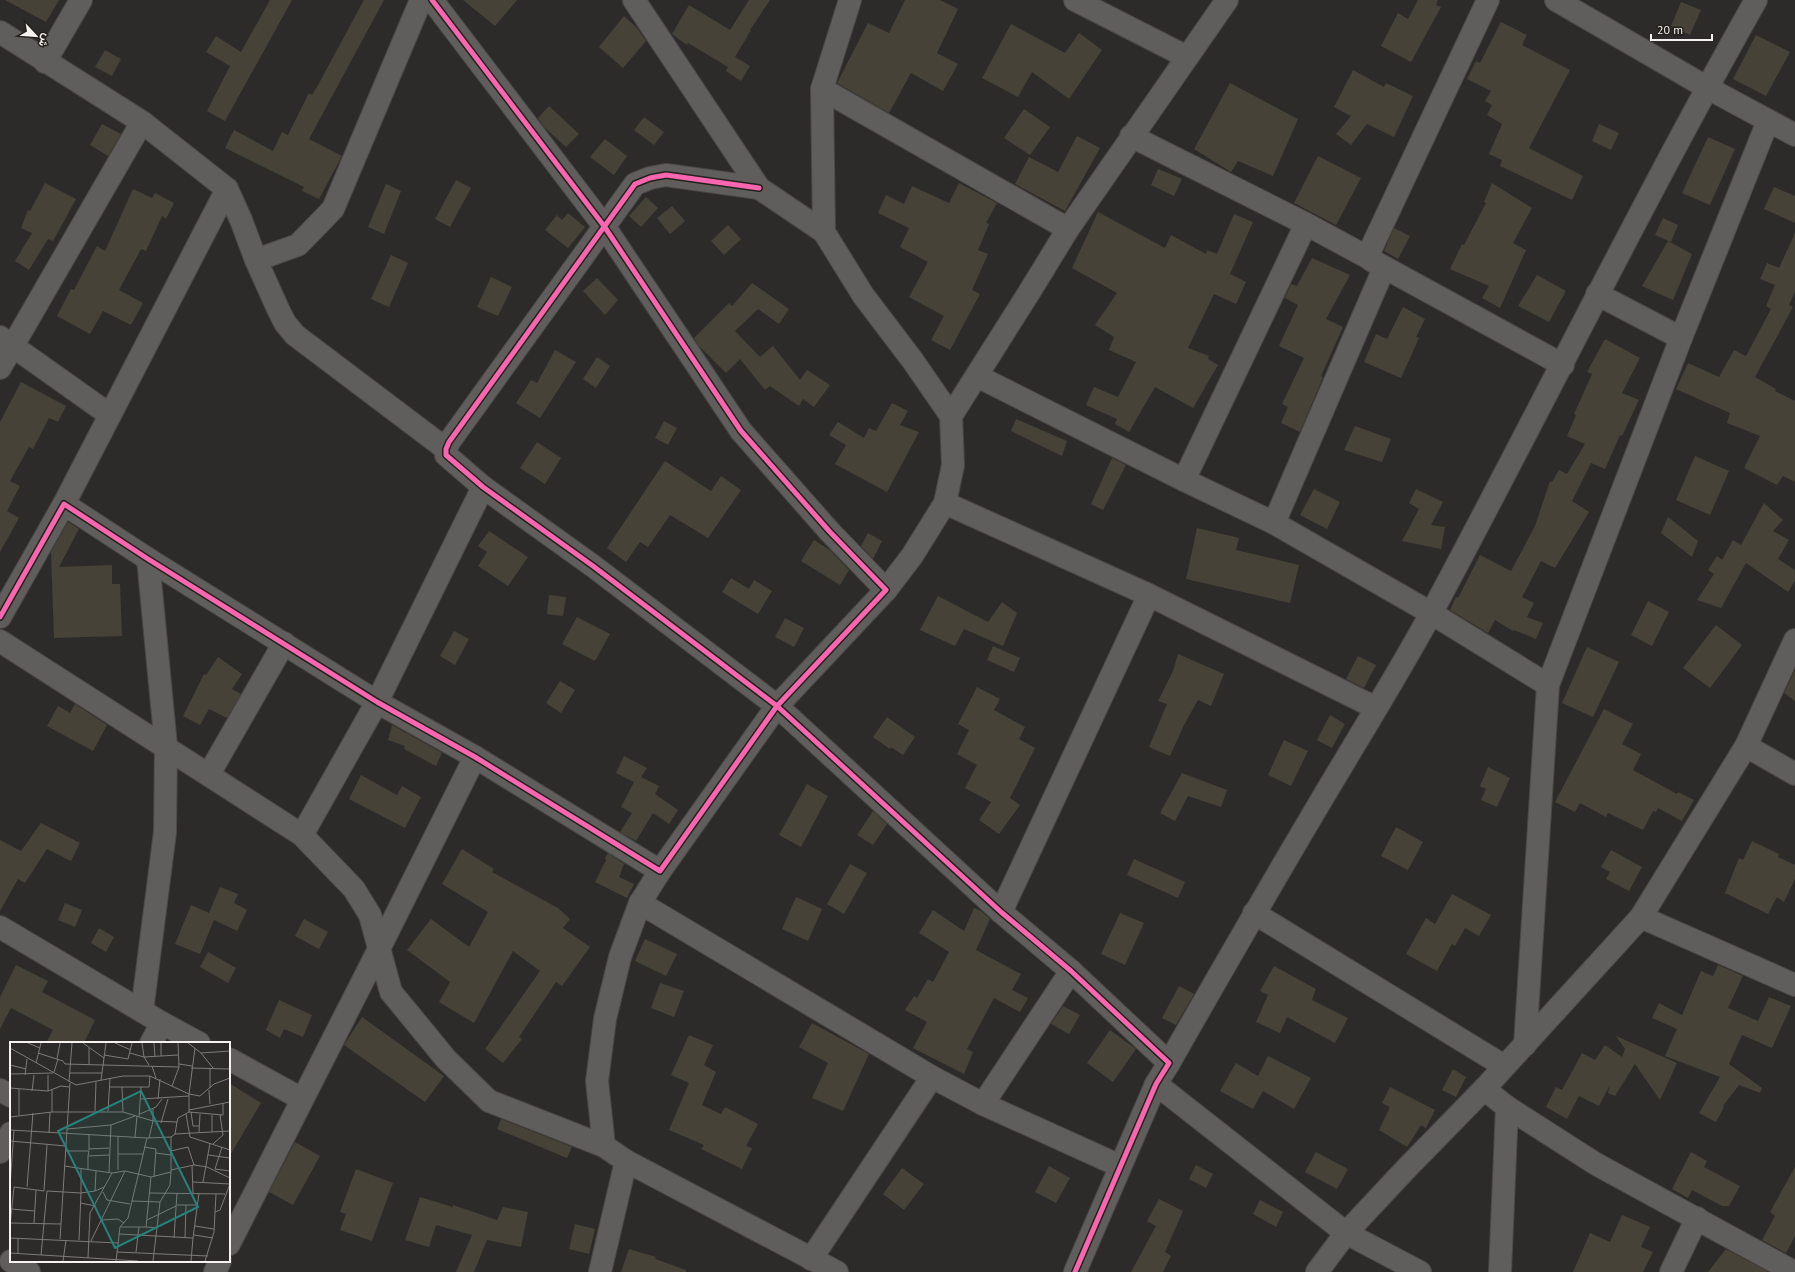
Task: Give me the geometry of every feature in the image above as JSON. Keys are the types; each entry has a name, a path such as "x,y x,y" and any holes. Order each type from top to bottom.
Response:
{"street":[{"path":"45,62 81,0"},
{"path":"256,260 298,245 333,209 421,0"},
{"path":"432,0 604,226 741,431 830,532 886,590"},
{"path":"824,232 822,89 850,0"},
{"path":"1075,0 1187,57"},
{"path":"951,416 1068,229 1227,0"},
{"path":"1274,523 1375,263 1488,0"},
{"path":"1075,1272 1156,1084 1254,913 1431,613 1563,365 1597,294 1706,88 1756,0"},
{"path":"1562,2 1706,88 1795,135"},
{"path":"604,1146 597,1081 605,1019 620,956 640,903 660,871 777,706 886,590 912,556 945,503 953,464 951,416 913,361 863,295 824,232 758,188 642,3"},
{"path":"0,32 45,62 142,122 227,189 241,220 256,260 285,323 295,335 446,449"},
{"path":"822,89 1068,229"},
{"path":"1525,1044 1548,685 1681,338 1768,121"},
{"path":"0,368 7,341 142,122"},
{"path":"1132,136 1306,224 1563,365"},
{"path":"758,188 666,175 650,178 635,184 446,449 446,455 482,487 593,566 777,706 1001,912 1071,971 1169,1063"},
{"path":"0,617 64,504 227,189"},
{"path":"1184,480 1306,224"},
{"path":"1597,294 1681,338"},
{"path":"7,341 110,415"},
{"path":"977,376 1184,480 1274,523 1431,613 1548,685"},
{"path":"302,835 378,702 482,487"},
{"path":"945,503 1149,595 1376,708"},
{"path":"64,504 148,559 378,702 475,757 660,871"},
{"path":"142,1011 165,832 166,746 148,559"},
{"path":"1001,912 1149,595"},
{"path":"1317,1272 1346,1233 1484,1089 1641,917 1746,746 1795,640"},
{"path":"0,641 166,746 302,835 354,889 370,915 378,951 391,992 446,1059 489,1101 604,1146 626,1160 837,1272"},
{"path":"209,774 284,643"},
{"path":"1746,746 1795,774"},
{"path":"230,1242 475,757"},
{"path":"640,903 932,1077 983,1104 1120,1166"},
{"path":"1254,913 1504,1066"},
{"path":"1641,917 1795,985"},
{"path":"0,927 162,1023 197,1042"},
{"path":"983,1104 1071,971"},
{"path":"152,1042 162,1023"},
{"path":"230,1061 302,1099"},
{"path":"811,1258 932,1077"},
{"path":"1156,1084 1346,1233 1420,1272"},
{"path":"1484,1089 1507,1107 1596,1164 1794,1272"},
{"path":"0,1090 10,1095"},
{"path":"1500,1272 1507,1107"},
{"path":"0,1152 10,1135"},
{"path":"600,1272 626,1160"},
{"path":"1671,1272 1697,1218"},
{"path":"0,1254 10,1260"},
{"path":"13,1262 29,1272 34,1262"},
{"path":"215,1272 220,1262"}],"building":[{"path":"5,0 59,0 46,22"},
{"path":"270,0 292,0 225,121 207,111 230,66 206,52 216,36 241,52"},
{"path":"364,0 384,0 309,139 342,156 319,199 302,191 304,187 225,148 234,130 273,151 282,132 288,135 309,93 312,95 318,85"},
{"path":"463,0 517,0 495,26"},
{"path":"749,0 770,0 750,30 735,57 750,66 741,81 726,71 728,67 688,43 687,45 672,34 689,5 730,30"},
{"path":"905,0 940,0 958,9 937,53 958,64 943,91 911,73 889,113 837,83 868,23 889,33"},
{"path":"1418,0 1438,0 1436,5 1441,7 1411,62 1381,46 1398,13 1408,19"},
{"path":"1681,2 1701,10 1690,35 1671,26"},
{"path":"624,16 637,28 646,41 623,68 599,47"},
{"path":"1501,22 1527,35 1522,45 1570,70 1529,148 1583,176 1572,200 1500,166 1502,160 1489,154 1502,124 1487,115 1492,105 1485,101 1491,91 1467,79 1476,61 1480,63"},
{"path":"1011,24 1065,53 1079,33 1102,50 1069,99 1032,72 1018,97 982,78"},
{"path":"1756,35 1790,52 1766,96 1733,79"},
{"path":"105,50 121,59 112,76 95,67"},
{"path":"1353,70 1384,87 1386,83 1413,96 1394,137 1367,124 1351,145 1336,134 1351,116 1334,107"},
{"path":"1230,83 1298,119 1273,176 1238,161 1231,172 1194,149"},
{"path":"549,106 579,134 566,147 544,127 538,118"},
{"path":"1024,109 1050,127 1030,155 1004,138"},
{"path":"644,117 664,132 654,145 634,130"},
{"path":"102,124 121,134 108,156 90,145"},
{"path":"1599,124 1619,133 1611,150 1592,141"},
{"path":"1077,136 1100,148 1065,211 1015,184 1029,157 1058,172"},
{"path":"1708,137 1735,149 1710,205 1682,193"},
{"path":"605,139 627,156 614,175 590,157"},
{"path":"1318,156 1361,178 1336,225 1294,203"},
{"path":"1158,169 1182,179 1174,196 1151,185"},
{"path":"456,180 471,188 450,227 435,219"},
{"path":"45,183 76,199 53,241 48,239 29,270 15,261 32,233 21,228 28,210 30,211"},
{"path":"959,183 997,203 986,223 989,224 978,250 988,254 972,290 980,294 950,350 931,340 944,316 909,297 928,262 900,247 909,228 878,213 886,195 904,204 912,186 949,203"},
{"path":"1492,183 1532,208 1513,243 1526,250 1500,308 1482,298 1489,286 1450,269 1462,244 1464,245 1486,203 1484,202"},
{"path":"386,184 401,191 384,234 368,227"},
{"path":"1774,187 1795,196 1795,223 1764,209"},
{"path":"133,189 152,198 155,193 174,203 166,219 162,216 146,251 141,249 119,290 143,303 131,325 103,311 90,334 57,316 71,289 74,290 97,246 105,251"},
{"path":"646,197 658,208 641,227 629,216"},
{"path":"672,206 685,221 670,234 657,218"},
{"path":"1098,212 1165,248 1171,235 1206,254 1207,250 1217,254 1234,214 1253,222 1230,274 1246,282 1236,304 1214,294 1188,348 1209,356 1208,359 1218,365 1193,408 1155,387 1129,432 1115,424 1117,419 1086,405 1094,387 1118,397 1136,362 1109,350 1114,337 1095,325 1117,293 1072,268"},
{"path":"568,213 585,227 568,248 545,230 557,215 562,220"},
{"path":"1663,218 1678,225 1671,242 1655,235"},
{"path":"728,225 741,239 724,255 711,241"},
{"path":"1394,228 1410,236 1398,259 1384,251"},
{"path":"1795,233 1795,292 1789,305 1793,307 1755,377 1776,389 1775,391 1795,401 1795,482 1783,476 1777,485 1744,468 1760,436 1727,423 1730,413 1676,389 1688,363 1719,377 1734,350 1746,356 1771,309 1766,306 1775,285 1760,279 1767,263 1779,268"},
{"path":"1668,241 1692,254 1673,300 1642,286"},
{"path":"391,255 408,263 389,307 371,299"},
{"path":"1312,258 1350,275 1326,319 1343,327 1321,376 1323,377 1300,432 1281,423 1288,407 1282,404 1304,358 1279,346 1298,305 1285,298 1291,284 1297,286"},
{"path":"1537,275 1566,291 1549,322 1518,306"},
{"path":"491,277 512,287 498,316 477,307"},
{"path":"597,278 618,300 605,315 583,291"},
{"path":"752,283 789,309 779,324 758,309 735,331 760,357 773,346 800,380 807,370 830,385 814,407 803,399 799,406 770,386 765,390 740,359 726,373 698,345 694,338 729,303 732,306"},
{"path":"1403,307 1425,319 1416,337 1419,338 1401,378 1364,362 1376,334 1387,339"},
{"path":"1605,339 1640,358 1622,393 1639,400 1622,436 1620,435 1605,469 1591,463 1572,501 1589,512 1555,568 1541,561 1522,597 1534,603 1527,617 1543,623 1536,639 1514,630 1513,631 1495,620 1488,633 1450,610 1456,597 1458,598 1480,555 1511,571 1535,526 1550,481 1552,482 1559,470 1567,474 1585,444 1567,436 1576,415 1574,414 1592,374 1587,372"},
{"path":"555,350 576,362 540,418 516,403 531,380 537,383"},
{"path":"597,357 610,366 596,388 583,379"},
{"path":"21,382 66,406 58,422 49,418 33,449 29,447 10,481 20,486 7,511 19,518 0,552 0,422"},
{"path":"892,403 908,411 900,425 919,432 887,492 835,464 846,445 829,435 838,422 864,438 869,428 876,431"},
{"path":"1016,419 1067,441 1062,456 1011,431"},
{"path":"664,421 677,428 668,445 655,438"},
{"path":"1355,426 1391,439 1382,462 1344,450"},
{"path":"537,442 561,458 545,484 520,468"},
{"path":"1695,456 1729,471 1710,515 1676,500"},
{"path":"1112,458 1126,465 1103,510 1091,504"},
{"path":"665,461 711,491 721,476 741,490 708,538 670,515 648,547 640,542 626,562 607,548"},
{"path":"1314,489 1340,502 1327,529 1300,515"},
{"path":"1416,489 1443,502 1431,525 1445,527 1441,549 1402,541 1419,509 1409,503"},
{"path":"1764,503 1783,520 1773,531 1789,540 1778,559 1795,570 1795,581 1788,592 1746,563 1721,608 1697,600 1714,574 1708,570 1717,556 1722,560 1733,540 1741,545"},
{"path":"1668,517 1698,541 1692,557 1661,533"},
{"path":"68,522 79,529 59,567 112,565 112,584 120,584 122,636 54,638 51,552"},
{"path":"1197,528 1239,538 1236,550 1299,565 1290,603 1186,579"},
{"path":"489,531 528,557 508,586 478,566 487,552 478,546"},
{"path":"868,533 882,541 873,559 861,546"},
{"path":"814,540 830,550 849,570 840,585 801,561"},
{"path":"731,578 749,589 754,580 772,591 758,614 722,592"},
{"path":"549,595 566,597 563,616 547,614"},
{"path":"938,596 988,622 1002,602 1017,613 1003,646 964,629 955,646 920,630"},
{"path":"1648,601 1669,612 1652,646 1631,635"},
{"path":"577,617 610,634 595,661 562,644"},
{"path":"785,618 804,628 794,647 775,637"},
{"path":"1716,625 1742,645 1710,688 1683,668"},
{"path":"454,631 469,639 455,665 440,656"},
{"path":"993,646 1020,658 1014,672 987,660"},
{"path":"1587,647 1619,662 1593,717 1562,703"},
{"path":"1178,654 1224,674 1211,706 1198,700 1184,725 1170,756 1149,747 1167,704 1158,701 1173,671"},
{"path":"1358,656 1376,665 1364,688 1346,679"},
{"path":"218,657 242,674 232,689 241,694 227,718 209,709 200,725 183,716 204,674 206,675"},
{"path":"1795,670 1795,701 1784,693"},
{"path":"560,681 575,690 561,713 546,703"},
{"path":"977,687 1000,699 994,710 1025,727 1019,739 1035,748 1010,798 1020,805 999,834 979,820 991,802 965,788 977,765 957,754 969,730 958,724"},
{"path":"75,704 107,725 93,751 47,726 58,706 70,713"},
{"path":"1604,709 1633,724 1622,744 1641,754 1633,770 1677,794 1678,792 1694,800 1682,821 1658,808 1656,812 1653,811 1643,830 1608,813 1606,817 1580,803 1575,812 1555,802"},
{"path":"1330,715 1345,724 1332,748 1317,740"},
{"path":"887,717 915,737 903,755 891,747 890,749 873,737"},
{"path":"392,725 442,753 436,766 404,749 405,746 388,740"},
{"path":"1284,740 1308,751 1291,786 1268,775"},
{"path":"624,756 647,768 641,777 659,786 655,794 678,810 669,824 653,813 636,841 620,832 632,813 621,807 634,782 616,773"},
{"path":"1488,767 1510,778 1497,807 1481,800 1486,789 1480,786"},
{"path":"1182,773 1227,790 1221,807 1188,796 1175,821 1160,813"},
{"path":"361,775 397,795 402,786 421,797 405,828 349,799"},
{"path":"807,784 828,796 801,847 779,835"},
{"path":"873,811 887,824 873,845 857,835"},
{"path":"41,823 80,843 71,861 47,849 25,883 18,879 0,911 0,840 21,851"},
{"path":"1396,827 1423,842 1408,870 1381,856"},
{"path":"1752,841 1779,854 1778,857 1795,865 1795,879 1784,902 1777,897 1768,914 1725,893 1739,858 1743,860"},
{"path":"462,849 494,869 492,872 558,908 570,919 563,928 590,947 562,986 556,982 519,1037 522,1039 503,1063 485,1049 540,971 513,951 474,1023 439,1002 450,982 407,950 431,919 469,947 488,912 442,884"},
{"path":"1611,850 1642,867 1629,891 1606,879 1610,872 1601,867"},
{"path":"608,853 624,864 619,877 634,884 627,898 595,882"},
{"path":"1134,859 1185,882 1178,898 1127,875"},
{"path":"850,864 867,873 844,914 827,904"},
{"path":"220,887 238,894 234,903 247,910 237,931 214,920 200,954 175,944 191,905 209,913"},
{"path":"1452,894 1491,915 1479,936 1465,928 1455,946 1452,944 1437,971 1406,954 1426,918 1435,924"},
{"path":"796,897 822,909 808,941 782,929"},
{"path":"65,903 82,910 75,927 58,920"},
{"path":"974,908 981,911 990,919 976,950 1021,974 1012,990 1028,998 1020,1012 994,998 967,1049 973,1052 964,1074 913,1048 927,1022 905,1010 914,996 917,998 928,979 933,982 949,952 919,933 933,910 964,931"},
{"path":"1120,913 1144,923 1125,965 1101,954"},
{"path":"304,919 328,932 319,949 295,936"},
{"path":"99,928 114,937 106,952 91,943"},
{"path":"645,939 677,954 666,976 635,961"},
{"path":"208,952 236,968 228,983 200,967"},
{"path":"16,965 48,981 42,992 95,1020 84,1042 47,1042 53,1030 11,1008 0,1029 0,997"},
{"path":"1718,965 1743,976 1728,1008 1758,1021 1769,997 1791,1006 1772,1048 1742,1035 1729,1064 1762,1088 1760,1093 1739,1085 1723,1106 1724,1107 1716,1122 1699,1113 1720,1077 1665,1056 1677,1029 1652,1018 1659,1003 1682,1015 1701,971 1713,976"},
{"path":"1274,966 1316,989 1312,1000 1348,1018 1335,1043 1287,1017 1280,1033 1256,1022 1268,995 1260,991"},
{"path":"660,983 684,991 674,1017 651,1008"},
{"path":"1179,986 1194,994 1176,1025 1162,1018"},
{"path":"279,1000 312,1015 303,1037 284,1029 280,1038 266,1030"},
{"path":"1063,1006 1080,1015 1069,1034 1051,1024"},
{"path":"362,1017 444,1076 425,1102 344,1045"},
{"path":"812,1023 869,1054 843,1111 812,1098 828,1063 799,1047"},
{"path":"1110,1030 1136,1049 1113,1082 1087,1063"},
{"path":"689,1035 713,1045 704,1065 716,1072 702,1105 721,1114 725,1107 758,1124 746,1146 752,1148 742,1169 701,1149 704,1145 669,1130 689,1083 671,1075"},
{"path":"1616,1036 1677,1063 1660,1100 1635,1064 1615,1096 1608,1093 1610,1085 1599,1106 1579,1096 1567,1119 1546,1107 1556,1087 1562,1090 1582,1053 1595,1060 1605,1045 1622,1057 1625,1049"},
{"path":"1268,1056 1311,1078 1294,1109 1263,1091 1253,1109 1220,1091 1236,1063 1258,1076"},
{"path":"1453,1069 1466,1077 1456,1097 1442,1090"},
{"path":"230,1084 261,1103 230,1155"},
{"path":"1390,1087 1435,1110 1426,1128 1421,1125 1407,1147 1379,1130 1390,1107 1382,1103"},
{"path":"501,1119 572,1147 567,1158 497,1129"},
{"path":"295,1142 320,1156 293,1205 269,1192"},
{"path":"1316,1152 1348,1169 1337,1189 1305,1172"},
{"path":"1691,1152 1707,1161 1704,1167 1740,1186 1729,1206 1722,1206 1692,1190 1688,1198 1672,1189"},
{"path":"1196,1165 1213,1174 1206,1188 1189,1179"},
{"path":"1049,1166 1070,1178 1056,1203 1035,1192"},
{"path":"1795,1167 1795,1236 1786,1253 1762,1240 1775,1216 1770,1212"},
{"path":"902,1168 924,1184 904,1210 883,1194"},
{"path":"356,1169 393,1183 372,1241 340,1230 346,1214 340,1212"},
{"path":"420,1197 453,1207 453,1205 497,1220 503,1207 528,1212 521,1247 487,1240 474,1272 456,1272 472,1235 436,1225 429,1247 405,1240"},
{"path":"1159,1199 1183,1211 1165,1252 1171,1256 1163,1272 1131,1272 1156,1226 1147,1221"},
{"path":"1260,1200 1283,1212 1276,1227 1253,1214"},
{"path":"1622,1215 1650,1227 1641,1247 1653,1252 1643,1272 1573,1272 1590,1233 1610,1242"},
{"path":"575,1224 595,1229 589,1254 569,1249"},
{"path":"629,1249 656,1257 655,1259 686,1270 686,1272 621,1272"},
{"path":"1726,1249 1767,1271 1767,1272 1708,1272"}],"cycle path":[{"path":"0,617 64,504 148,559 377,702 475,757 660,871 777,706 886,590 830,532 741,431 604,226 432,0"},
{"path":"759,188 666,175 650,178 635,184 449,442 446,449 446,455 483,487 593,566 777,706 1001,912 1071,971 1169,1063 1156,1084 1075,1272"}]}
